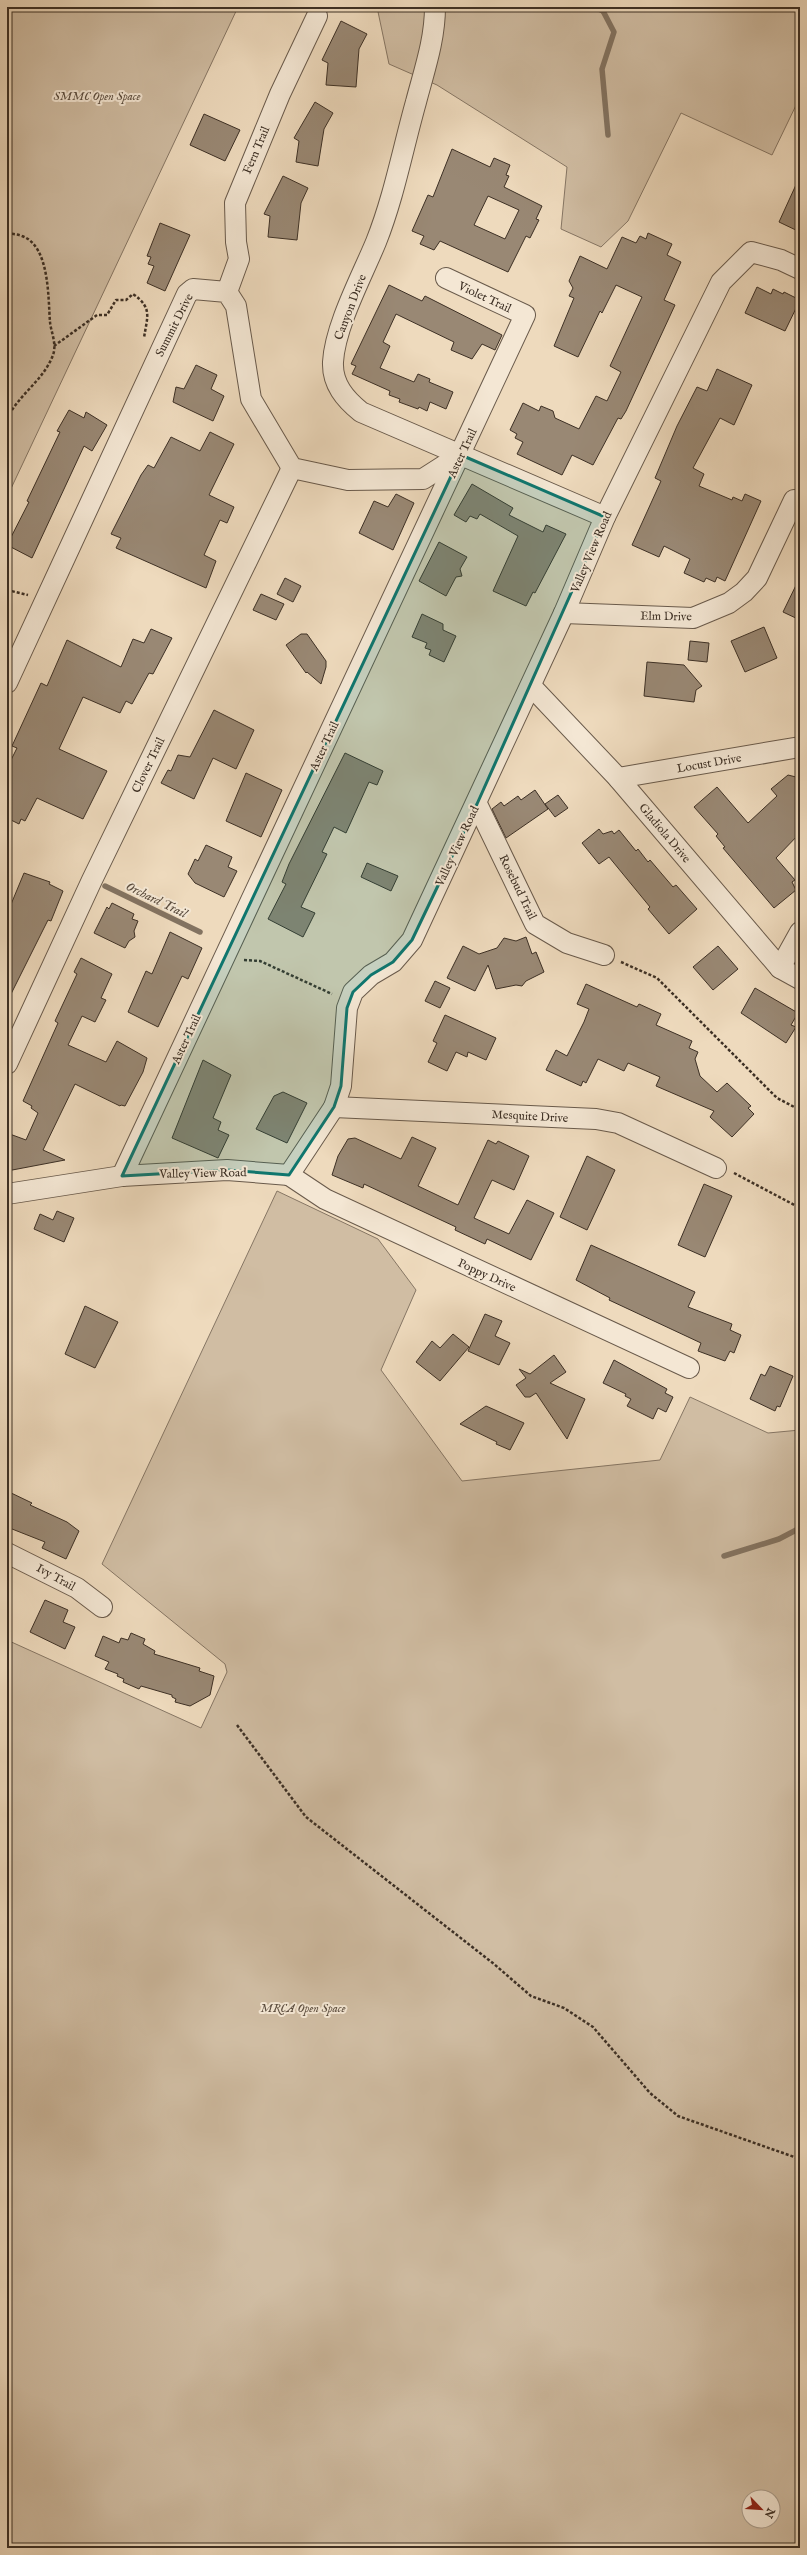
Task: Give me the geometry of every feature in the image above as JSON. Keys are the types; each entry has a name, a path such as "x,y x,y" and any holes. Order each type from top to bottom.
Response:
{"street":[{"name":"Canyon Drive","path":"435,7 429,54 404,151 377,240 338,334 333,362 335,382 347,401 361,412 605,517"},
{"name":"Fern Trail","path":"227,292 239,259 236,242 235,203 280,94 317,16"},
{"name":"Valley View Road","path":"7,1194 122,1176 228,1170 289,1175 334,1107 341,1086 349,1002 360,984 392,962 412,940 531,686 605,517 721,282 751,252 781,260 800,269"},
{"name":"Violet Trail","path":"446,278 525,315"},
{"name":"Summit Drive","path":"7,683 190,290 197,288 227,292"},
{"path":"227,292 236,306 251,399 292,468 348,480 423,479 439,471 461,455"},
{"name":"Aster Trail","path":"122,1176 461,455 525,315"},
{"name":"Clover Trail","path":"7,1064 92,880 292,468"},
{"name":"Elm Drive","path":"564,613 693,618 730,603 758,578 798,497"},
{"name":"Gladiola Drive","path":"531,686 618,778 780,968 800,979"},
{"name":"Locust Drive","path":"618,778 800,747"},
{"name":"Rosebud Trail","path":"477,804 535,924 567,943 604,955"},
{"path":"780,968 800,932"},
{"name":"Mesquite Drive","path":"334,1107 596,1119 618,1123 716,1168"},
{"name":"Poppy Drive","path":"289,1175 325,1200 689,1368"},
{"name":"Ivy Trail","path":"7,1553 77,1588 102,1607"}],"path":[{"path":"7,233 24,236 35,247 46,266 54,346 54,353 48,367 11,410 7,419"},
{"path":"54,346 97,315 107,315 116,300 126,300 134,294 143,302 148,314 144,337 146,356 154,365"},
{"path":"604,955 657,978 777,1098 800,1110"},
{"path":"225,957 239,964 244,960 260,961 349,1002"},
{"path":"716,1168 740,1174 800,1208"},
{"path":"237,1725 306,1817 494,1964 531,1996 564,2008 593,2027 650,2093 678,2116 800,2159"}],"highlighted area":[{"path":"461,455 605,517 477,804 412,940 393,962 371,975 353,992 347,1008 341,1086 334,1107 289,1175 227,1170 122,1176 245,914"}],"green space":[{"name":"SMMC Open Space","path":"7,7 238,7 7,497"},
{"path":"377,7 800,7 800,97 772,155 681,113 628,221 601,247 561,229 567,167 437,85 389,64"},
{"name":"MRCA Open Space","path":"277,1191 378,1239 416,1290 381,1370 462,1481 660,1460 690,1397 768,1433 800,1430 800,2548 7,2548 7,1640 201,1728 227,1672 225,1664 102,1564"}],"building":[{"path":"341,21 367,34 359,49 356,87 326,85 328,63 322,60"},
{"path":"315,102 333,113 324,129 318,166 296,162 299,141 294,138"},
{"path":"204,114 240,130 225,161 190,145"},
{"path":"452,149 490,167 494,158 510,165 506,175 509,176 504,187 542,206 536,219 539,220 530,238 526,236 508,272 440,241 434,250 420,244 424,236 412,231 428,195 433,197","holes":["488,196 519,210 505,239 474,225"]},
{"path":"283,176 308,188 301,203 297,240 268,237 270,216 264,214"},
{"path":"800,176 800,232 779,222"},
{"path":"160,223 190,235 165,291 147,283 154,266 148,264 151,257 147,256"},
{"path":"648,233 672,244 667,255 681,262 664,300 675,305 626,411 621,419 618,418 593,465 572,455 562,475 517,454 523,442 515,438 517,434 510,430 523,403 539,411 541,406 553,411 555,418 579,429 596,396 607,401 621,372 610,366 642,297 616,285 602,313 600,311 578,357 554,346 574,298 569,296 573,288 569,281 580,256 607,269 622,237 636,243 640,236 646,239"},
{"path":"389,285 422,301 425,296 502,335 495,350 482,344 472,359 451,350 454,342 396,314 383,342 390,346 380,368 414,382 418,374 430,379 429,382 453,392 446,409 430,402 427,411 419,407 418,409 399,402 400,399 389,395 390,391 352,374 356,366 351,364"},
{"path":"757,287 771,294 773,289 783,294 784,292 800,300 785,331 745,313"},
{"path":"196,365 217,375 211,389 224,396 213,421 173,402 176,387 184,389"},
{"path":"717,369 752,385 734,425 720,418 693,468 704,474 699,486 732,500 733,497 742,501 745,494 761,501 725,581 717,577 715,582 706,578 704,582 684,573 690,559 664,546 659,557 632,545 661,481 655,478 677,426 697,387 707,391"},
{"path":"69,410 84,418 86,412 107,425 92,451 84,446 32,558 7,545 29,502 27,501 60,432 57,431"},
{"path":"210,432 234,444 209,495 234,507 227,523 220,520 204,555 216,561 206,588 116,548 121,538 111,534 141,475 148,465 154,468 171,437 200,451"},
{"path":"472,484 513,508 509,515 543,532 546,525 566,534 535,593 533,592 526,606 493,591 518,536 480,514 477,519 470,516 466,522 454,515"},
{"path":"396,494 414,503 393,550 359,533 374,501 388,507"},
{"path":"439,542 467,557 460,569 462,576 456,577 446,596 419,581"},
{"path":"800,577 800,620 783,612"},
{"path":"285,578 301,586 293,602 277,594"},
{"path":"261,594 284,604 276,620 253,610"},
{"path":"422,614 443,624 443,630 456,636 444,662 429,655 431,650 425,648 427,643 412,637"},
{"path":"764,627 777,658 745,672 731,641"},
{"path":"151,629 172,638 153,674 149,673 132,704 126,701 120,713 83,697 59,749 107,771 83,819 37,798 25,821 21,819 19,824 7,818 7,768 17,748 12,746 41,683 47,686 67,640 121,667 133,639 144,643"},
{"path":"301,634 307,634 326,661 326,667 321,684 307,672 306,673 286,645"},
{"path":"690,641 709,643 707,662 688,660"},
{"path":"647,662 684,665 702,686 696,690 694,702 644,696"},
{"path":"214,710 254,730 236,769 213,758 194,799 161,783 168,770 171,771 178,755 190,757"},
{"path":"345,753 383,771 377,785 369,782 346,833 334,827 322,852 327,854 301,907 315,913 303,937 268,919 286,884 282,882 289,864"},
{"path":"246,773 282,790 261,837 226,821"},
{"path":"788,775 800,778 800,833 776,858 795,880 792,882 796,890 774,908 723,848 725,847 716,836 718,834 694,807 717,787 748,823 777,796 771,789"},
{"path":"535,790 548,809 506,838 492,809 501,802 504,806 518,796 521,800"},
{"path":"558,795 568,808 555,817 545,804"},
{"path":"599,829 603,834 612,831 614,834 619,830 636,851 638,849 648,862 650,860 673,887 676,885 697,909 669,934 648,909 650,907 609,857 599,864 582,843"},
{"path":"206,845 232,857 228,867 237,871 224,897 195,883 188,874 195,859 198,861"},
{"path":"367,863 398,876 391,891 361,877"},
{"path":"24,873 50,882 49,884 63,891 51,921 48,920 7,1002 7,914"},
{"path":"112,903 134,914 132,919 138,921 134,931 135,937 129,941 125,948 94,933 107,907 109,909"},
{"path":"170,932 202,948 188,979 182,976 158,1027 128,1012 146,971 152,974"},
{"path":"526,937 532,954 536,952 544,972 526,981 522,986 516,985 496,989 488,965 475,991 447,978 463,946 479,954 497,948 504,938 516,941"},
{"path":"718,946 738,969 713,990 693,967"},
{"path":"81,958 112,974 101,998 106,1000 95,1022 82,1016 68,1045 106,1062 117,1041 147,1058 143,1072 125,1106 120,1106 75,1084 43,1150 65,1160 7,1171 7,1133 26,1140 38,1113 31,1108 32,1106 23,1101 58,1023 55,1021 77,974 74,972"},
{"path":"435,981 450,988 440,1008 425,1001"},
{"path":"586,984 637,1007 639,1004 661,1014 656,1025 692,1041 689,1048 698,1052 695,1059 700,1076 717,1092 727,1083 751,1106 748,1108 754,1114 732,1137 710,1117 714,1111 656,1086 660,1077 628,1063 624,1071 598,1059 586,1083 583,1081 581,1086 546,1070 556,1050 567,1056 584,1022 589,1009 577,1004"},
{"path":"755,988 798,1013 791,1025 796,1027 786,1043 741,1013"},
{"path":"445,1015 496,1038 486,1060 468,1052 467,1057 456,1052 447,1071 428,1062 437,1043 433,1041"},
{"path":"203,1060 231,1075 213,1118 221,1122 218,1130 229,1135 218,1158 172,1138"},
{"path":"283,1092 307,1103 287,1143 256,1129 274,1096"},
{"path":"412,1137 436,1148 418,1186 458,1205 488,1140 496,1144 498,1141 529,1156 514,1190 492,1180 474,1218 509,1234 527,1200 554,1213 531,1260 487,1239 485,1244 455,1230 456,1227 364,1184 363,1188 332,1175 338,1156 348,1139 355,1138 401,1159"},
{"path":"587,1156 615,1170 587,1230 560,1217"},
{"path":"704,1184 732,1196 705,1257 678,1245"},
{"path":"57,1211 74,1218 64,1242 34,1229 40,1214 53,1220"},
{"path":"591,1245 695,1292 688,1307 732,1324 730,1330 741,1335 734,1353 730,1351 725,1361 698,1351 701,1343 609,1300 610,1298 576,1280"},
{"path":"85,1306 118,1322 95,1368 65,1354"},
{"path":"485,1314 502,1321 495,1336 510,1343 499,1365 468,1351"},
{"path":"453,1334 469,1347 440,1381 416,1362 432,1341 440,1348"},
{"path":"554,1355 566,1372 550,1383 585,1399 567,1439 536,1393 530,1397 525,1397 516,1385 526,1378 519,1369 530,1374"},
{"path":"614,1360 667,1389 665,1393 673,1397 666,1412 658,1408 653,1419 627,1406 631,1399 625,1396 626,1394 603,1383"},
{"path":"770,1366 793,1376 780,1407 777,1406 775,1411 750,1399 761,1374 765,1376"},
{"path":"486,1406 524,1423 510,1450 460,1424"},
{"path":"7,1491 32,1503 30,1505 67,1522 79,1531 66,1559 42,1548 45,1542 7,1527"},
{"path":"45,1600 68,1610 63,1622 75,1627 65,1649 30,1632"},
{"path":"131,1633 145,1639 143,1644 155,1651 154,1654 200,1668 199,1671 214,1676 210,1695 190,1706 175,1702 176,1699 172,1697 172,1695 141,1686 139,1689 123,1682 124,1679 117,1676 118,1674 105,1669 109,1662 95,1656 103,1636 119,1643 121,1638 128,1640"}],"waterway":[{"path":"594,7 603,11 606,7"},
{"path":"603,11 614,32 602,69 608,135"},
{"name":"Orchard Trail","path":"105,886 200,932"},
{"path":"724,1556 779,1539 800,1528"}]}
